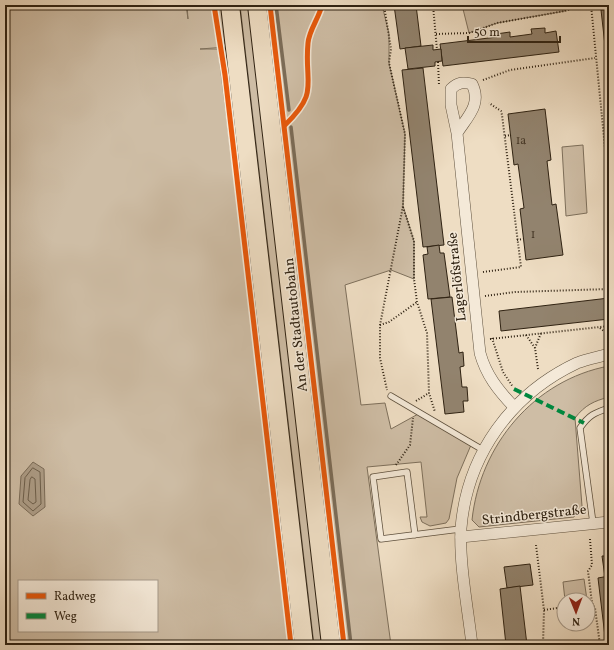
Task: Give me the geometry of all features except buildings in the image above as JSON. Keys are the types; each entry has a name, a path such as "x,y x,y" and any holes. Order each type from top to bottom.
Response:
{"highway":[{"name":"An der Stadtautobahn","path":"230,5 304,645"},
{"name":"An der Stadtautobahn","path":"257,5 331,645"}],"street":[{"path":"451,89 456,84 463,82 472,84 477,93 476,103 457,132"},
{"name":"Lagerlöfstraße","path":"451,89 451,105 457,132 470,274 480,354 484,367 492,382 514,407"},
{"path":"472,645 461,533 469,483 483,450 496,429 526,395 550,378 578,362 609,354"},
{"name":"Strindbergstraße","path":"461,533 609,522"}],"lane":[{"path":"391,396 483,450"},
{"path":"593,523 580,428 588,417 609,408"},
{"path":"415,535 407,472 373,477 381,539 415,535 461,533"}],"path":[{"path":"384,5 391,49 389,63 405,134 403,206 380,326 380,358 385,386 391,396"},
{"path":"433,5 437,50"},
{"path":"436,34 469,33 497,23 565,11 582,5"},
{"path":"590,5 605,148 609,151"},
{"path":"472,84 510,70 595,58"},
{"path":"438,62 440,89 451,89"},
{"path":"470,274 521,267 501,111 489,103"},
{"path":"505,136 511,136"},
{"path":"403,206 414,241 414,278 417,302 427,333 429,393 437,418 444,427"},
{"path":"518,240 524,239"},
{"path":"474,297 515,292 609,289"},
{"path":"380,326 389,322 417,302"},
{"path":"514,389 504,372 492,338 609,326"},
{"path":"599,327 609,335"},
{"path":"538,369 536,348 541,333"},
{"path":"526,335 536,348"},
{"path":"408,406 429,393"},
{"path":"390,474 410,445 413,417"},
{"path":"590,539 592,565 588,571 591,592"},
{"path":"536,545 544,610 543,645"},
{"path":"544,610 556,608"},
{"path":"596,615 600,645"}],"shaded area":[{"path":"5,5 186,5 188,19 187,5 224,5 298,645 294,645 227,75 224,48 226,47 200,49 218,49 249,296 289,645 5,645"},
{"path":"240,5 250,5 322,645 314,645"},
{"path":"266,5 384,5 383,9 389,34 389,63 405,134 403,206 414,241 414,279 391,270 345,285 361,405 385,403 391,429 420,413 471,445 457,478 449,519 446,523 430,526 422,522 420,517 427,517 421,462 367,467 391,645 340,645"},
{"path":"462,5 563,5 565,11 497,23 469,33"},
{"path":"583,145 587,213 566,216 562,147"},
{"path":"609,366 609,397 590,404 575,418 582,506 574,517 479,527 472,520 477,492 486,466 499,442 515,420 535,401 557,385 582,374"},
{"path":"584,579 586,592 564,592 563,582"}],"water":[{"path":"33,462 44,469 45,507 33,516 19,504 21,476"}],"waterway":[{"path":"276,5 289,110"},
{"path":"291,127 351,645"}],"marked path":[{"path":"514,389 584,423"}],"cycle path":[{"path":"214,5 225,75 291,645"},
{"path":"270,5 344,645"},
{"path":"285,125 303,104 307,95 308,43 322,5"}]}
